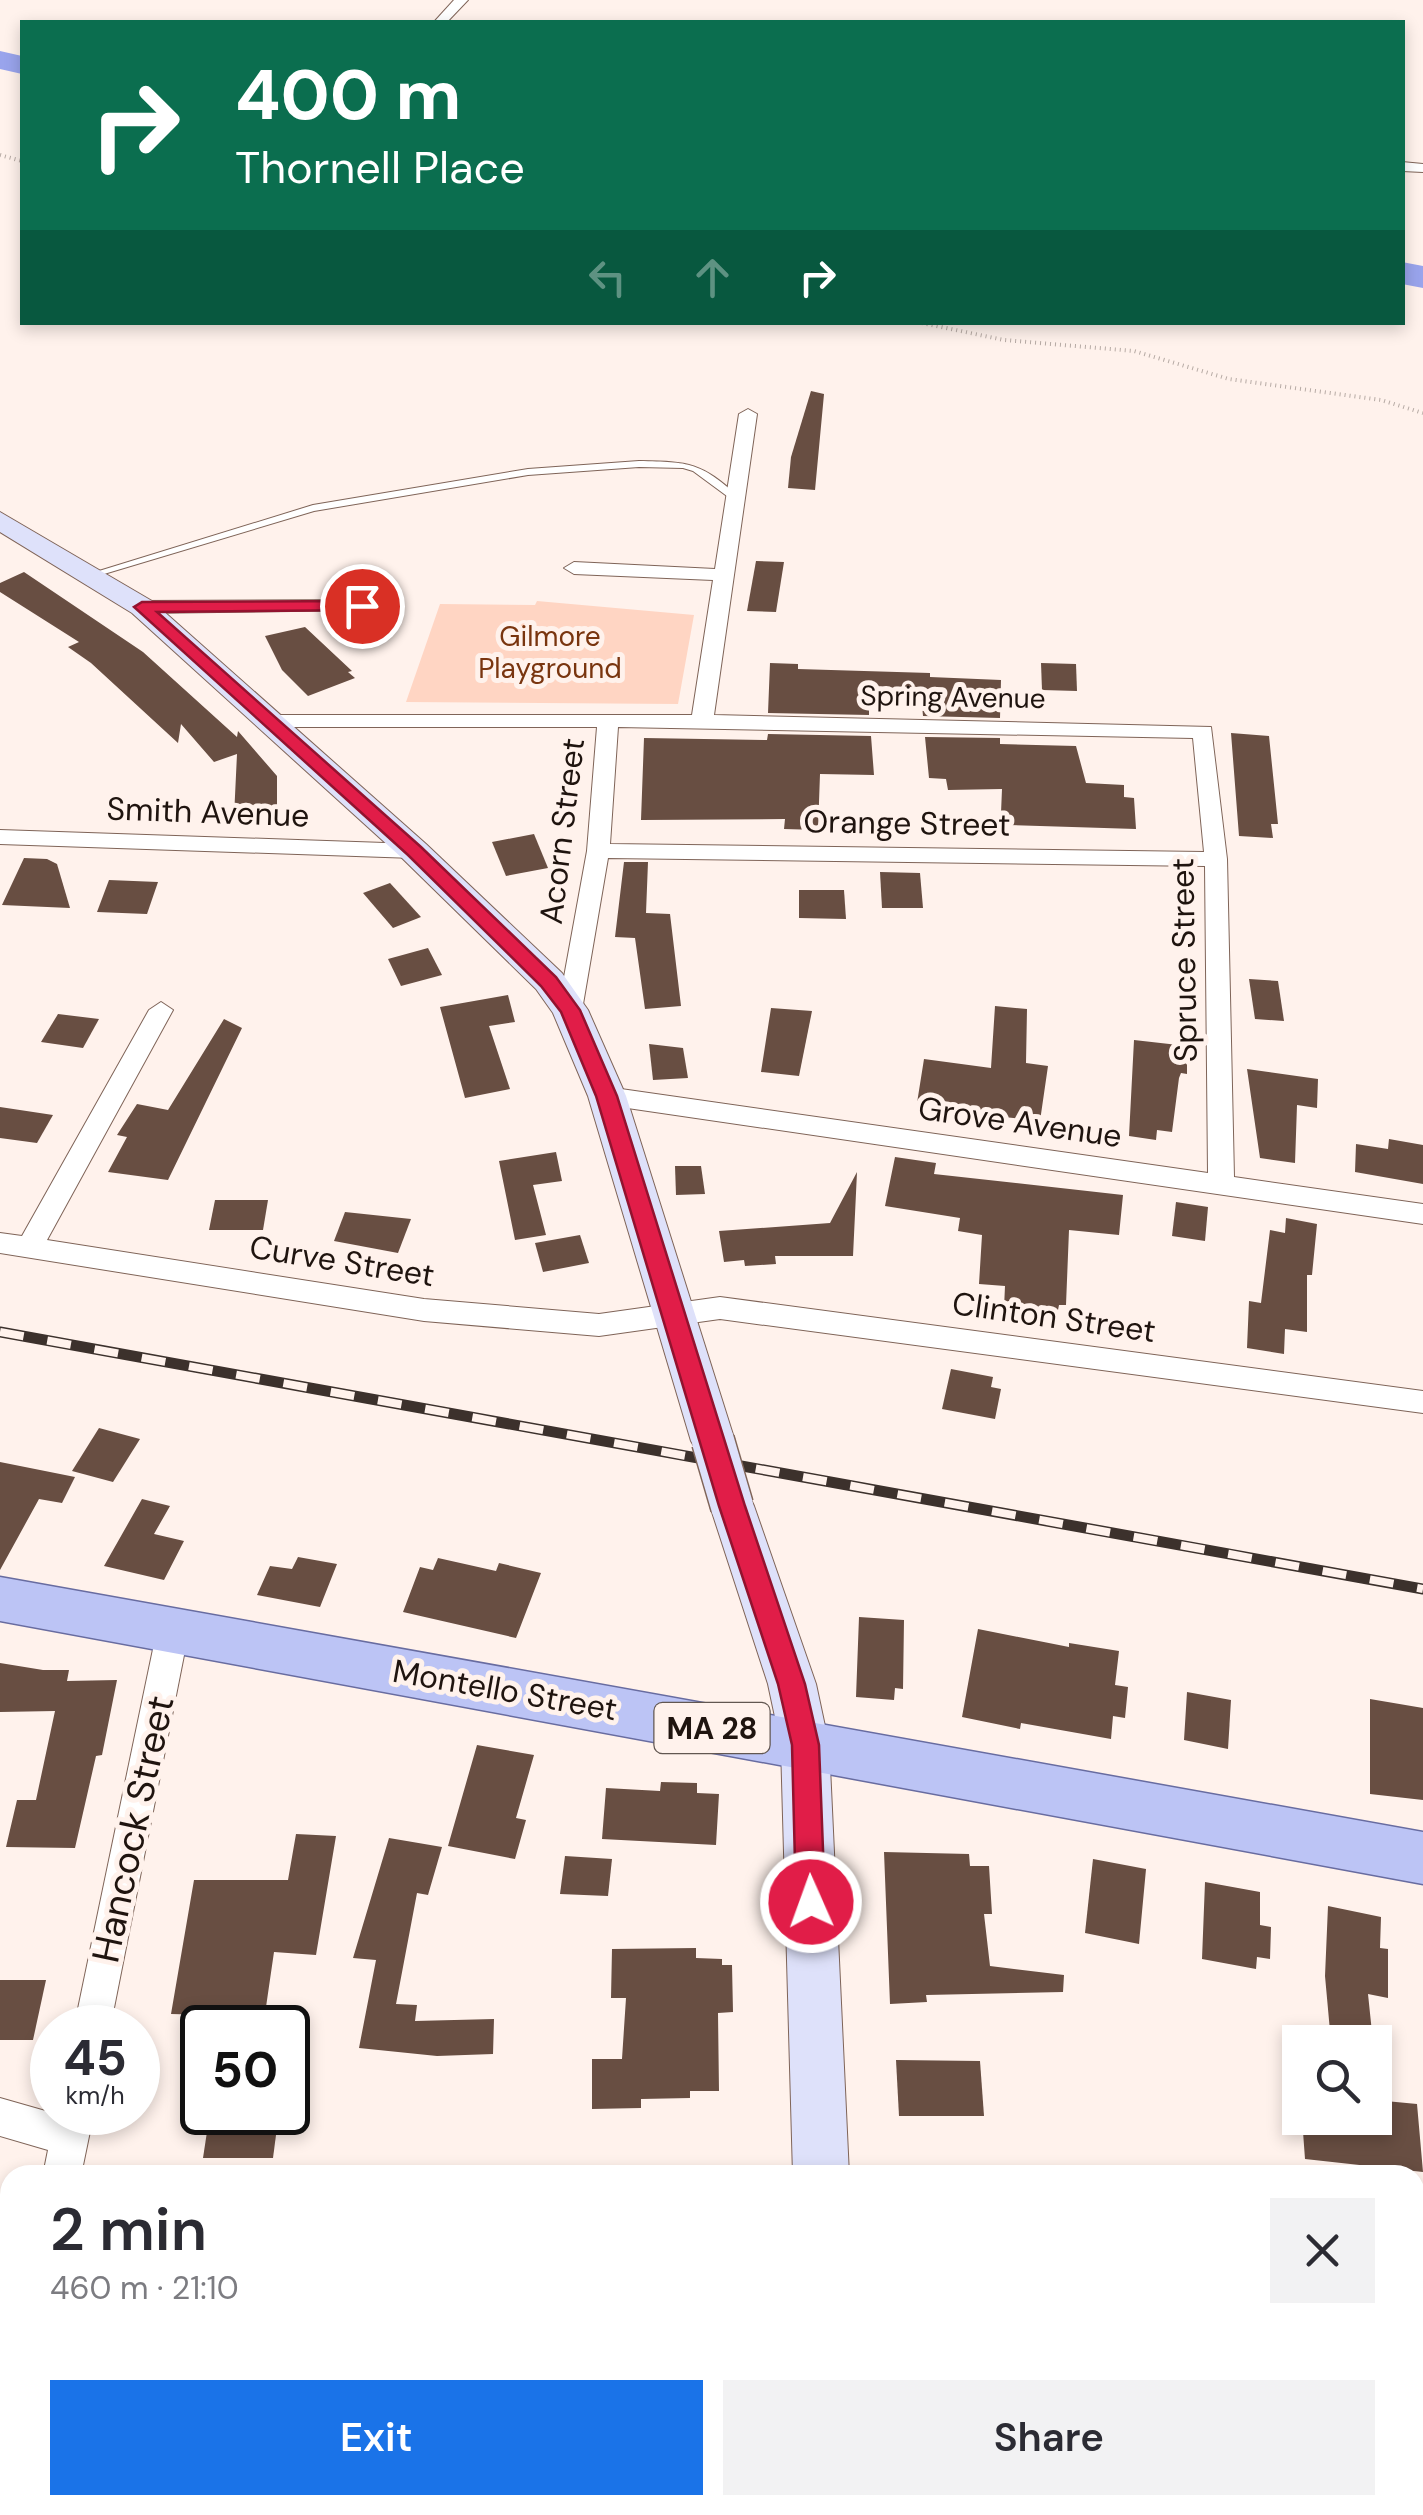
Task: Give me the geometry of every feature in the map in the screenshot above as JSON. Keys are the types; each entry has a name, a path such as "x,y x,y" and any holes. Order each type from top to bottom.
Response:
{"main road":[{"path":"0,520 142,607 414,851 548,981 570,1010 607,1096 732,1506 792,1684 805,1745 821,2165"},
{"name":"Montello Street","path":"0,1599 1423,1858"}],"street":[{"path":"442,20 461,0"},
{"path":"702,721 748,414"},
{"path":"574,568 724,575"},
{"path":"142,607 362,606"},
{"name":"Spring Avenue","path":"270,721 608,719 1203,732"},
{"name":"Acorn Street","path":"570,1010 598,851 608,719"},
{"name":"Spruce Street","path":"1203,732 1216,859 1221,1186"},
{"name":"Smith Avenue","path":"0,837 414,851"},
{"name":"Orange Street","path":"598,851 1216,859"},
{"path":"29,1248 161,1010"},
{"name":"Grove Avenue","path":"607,1096 1423,1214"},
{"name":"Curve Street","path":"0,1242 424,1310 599,1325 674,1314"},
{"name":"Clinton Street","path":"674,1314 720,1308 1423,1402"},
{"name":"Hancock Street","path":"97,2005 174,1630"},
{"path":"0,2117 30,2120"},
{"path":"64,2165 70,2135"}],"lane":[{"path":"90,575 314,508 528,472 674,464 696,469 734,497"}],"path":[{"path":"932,325 1004,340 1134,351 1229,379 1381,400 1423,413"}],"green space":[{"name":"Gilmore Playground","path":"537,601 694,615 678,704 406,702 440,604 535,605"}],"building":[{"path":"811,391 824,394 815,490 788,488 791,457"},
{"path":"756,561 784,562 776,612 747,611"},
{"path":"24,572 143,652 237,737 238,731 277,776 277,814 234,817 237,754 214,762 181,724 178,743 91,663 68,647 79,642 0,592 0,583"},
{"path":"305,627 355,678 308,696 282,670 265,636"},
{"path":"770,663 798,664 798,669 930,673 930,677 1001,680 1000,718 923,716 922,705 869,706 869,715 768,713"},
{"path":"1041,663 1076,664 1077,691 1042,690"},
{"path":"1231,733 1269,736 1278,824 1271,824 1273,838 1239,836"},
{"path":"768,734 871,736 874,775 820,774 818,830 784,829 785,819 641,820 644,738 767,740"},
{"path":"925,737 1000,738 1000,744 1076,746 1086,783 1124,785 1124,797 1134,798 1136,829 1008,825 1008,814 1001,813 1002,789 948,790 946,779 929,778"},
{"path":"534,834 548,868 506,876 492,842"},
{"path":"24,858 47,859 57,864 70,908 2,905"},
{"path":"624,862 648,862 646,913 670,914 681,1006 645,1009 635,938 615,937"},
{"path":"880,872 920,873 923,908 882,908"},
{"path":"109,880 158,882 147,914 97,912"},
{"path":"390,883 421,917 393,928 363,893"},
{"path":"799,890 844,890 846,919 799,918"},
{"path":"428,948 442,975 401,986 388,959"},
{"path":"1249,979 1278,981 1284,1021 1255,1019"},
{"path":"508,995 515,1022 489,1026 510,1089 465,1098 440,1007"},
{"path":"995,1006 1027,1009 1026,1063 1048,1066 1040,1121 930,1109 930,1105 917,1103 924,1059 991,1068"},
{"path":"771,1008 812,1011 799,1076 761,1072"},
{"path":"58,1014 99,1019 83,1048 41,1042"},
{"path":"224,1019 242,1028 168,1180 108,1172 127,1137 117,1135 137,1104 168,1110"},
{"path":"1134,1040 1187,1046 1187,1074 1181,1073 1179,1078 1172,1132 1157,1130 1156,1140 1129,1136"},
{"path":"649,1044 683,1048 688,1078 653,1080"},
{"path":"1247,1069 1318,1079 1317,1108 1297,1105 1295,1163 1260,1158"},
{"path":"0,1107 53,1115 37,1143 0,1138"},
{"path":"1389,1139 1423,1145 1423,1184 1355,1172 1356,1144 1388,1149"},
{"path":"556,1152 562,1181 533,1185 546,1235 515,1240 499,1161"},
{"path":"895,1157 936,1163 934,1174 1123,1195 1119,1235 1069,1230 1066,1305 1059,1305 1058,1310 1004,1308 1005,1286 979,1284 982,1235 958,1231 960,1218 885,1206"},
{"path":"675,1166 701,1166 705,1194 676,1195"},
{"path":"857,1172 853,1256 775,1256 776,1264 745,1266 744,1260 724,1262 719,1231 830,1223"},
{"path":"215,1200 268,1200 263,1230 209,1230"},
{"path":"1176,1202 1208,1207 1205,1241 1172,1236"},
{"path":"345,1212 411,1219 398,1253 334,1241"},
{"path":"1286,1218 1317,1224 1312,1275 1307,1275 1307,1332 1285,1329 1284,1354 1247,1348 1249,1301 1261,1303 1270,1230 1285,1233"},
{"path":"580,1235 589,1263 543,1272 535,1243"},
{"path":"951,1369 993,1377 991,1387 1001,1389 995,1419 942,1409"},
{"path":"99,1428 140,1439 113,1482 72,1471"},
{"path":"0,1462 75,1477 62,1503 39,1499 0,1570"},
{"path":"142,1499 170,1506 154,1534 184,1541 164,1580 104,1566"},
{"path":"298,1557 337,1564 320,1607 257,1595 270,1566 292,1569"},
{"path":"438,1558 496,1571 499,1563 541,1573 516,1638 403,1612 420,1567 433,1570"},
{"path":"859,1617 904,1620 903,1689 895,1688 894,1700 856,1697"},
{"path":"978,1629 1069,1647 1069,1643 1119,1651 1115,1685 1128,1687 1125,1718 1113,1716 1111,1739 1021,1723 1020,1729 962,1717"},
{"path":"0,1663 69,1670 67,1681 117,1680 102,1755 96,1756 75,1848 6,1847 17,1800 36,1800 55,1711 0,1712"},
{"path":"1187,1692 1231,1700 1228,1749 1184,1740"},
{"path":"1370,1699 1423,1708 1423,1800 1370,1794"},
{"path":"477,1745 534,1755 516,1818 526,1820 515,1859 448,1846"},
{"path":"661,1782 697,1783 697,1793 719,1794 716,1845 602,1839 606,1788 660,1791"},
{"path":"296,1834 336,1836 316,1955 274,1952 266,2005 180,2005 180,2014 171,2014 194,1880 288,1880"},
{"path":"389,1838 442,1847 428,1895 417,1893 396,2004 417,2005 415,2021 494,2019 493,2054 437,2056 359,2048 376,1960 353,1958"},
{"path":"884,1852 969,1854 970,1866 989,1866 992,1914 984,1914 990,1966 1064,1975 1063,1992 926,1995 927,2002 890,2004"},
{"path":"565,1856 612,1859 608,1896 560,1894"},
{"path":"1093,1859 1146,1869 1139,1944 1085,1933"},
{"path":"1205,1882 1260,1892 1260,1925 1271,1927 1270,1959 1257,1957 1256,1969 1202,1959"},
{"path":"1328,1906 1381,1917 1380,1948 1388,1949 1388,1998 1368,1994 1371,2025 1329,2025 1325,1976"},
{"path":"696,1948 696,1958 722,1959 722,1965 732,1965 733,2012 718,2013 719,2091 690,2091 690,2098 641,2099 641,2108 592,2109 592,2059 622,2059 626,1998 611,1998 612,1949"},
{"path":"0,1980 46,1980 41,2005 30,2005 30,2040 0,2040"},
{"path":"896,2060 980,2061 984,2116 899,2116"},
{"path":"1392,2102 1417,2104 1422,2165 1359,2165 1305,2159 1303,2135 1392,2135"},
{"path":"206,2135 276,2135 273,2158 203,2158"}],"waterway":[{"path":"0,60 20,65"},
{"path":"1405,274 1423,277"}],"railway":[{"path":"0,1332 1423,1589"}],"route":[{"path":"362,606 142,607 414,851 548,981 570,1010 607,1096 732,1506 792,1684 805,1745 811,1902"}]}
